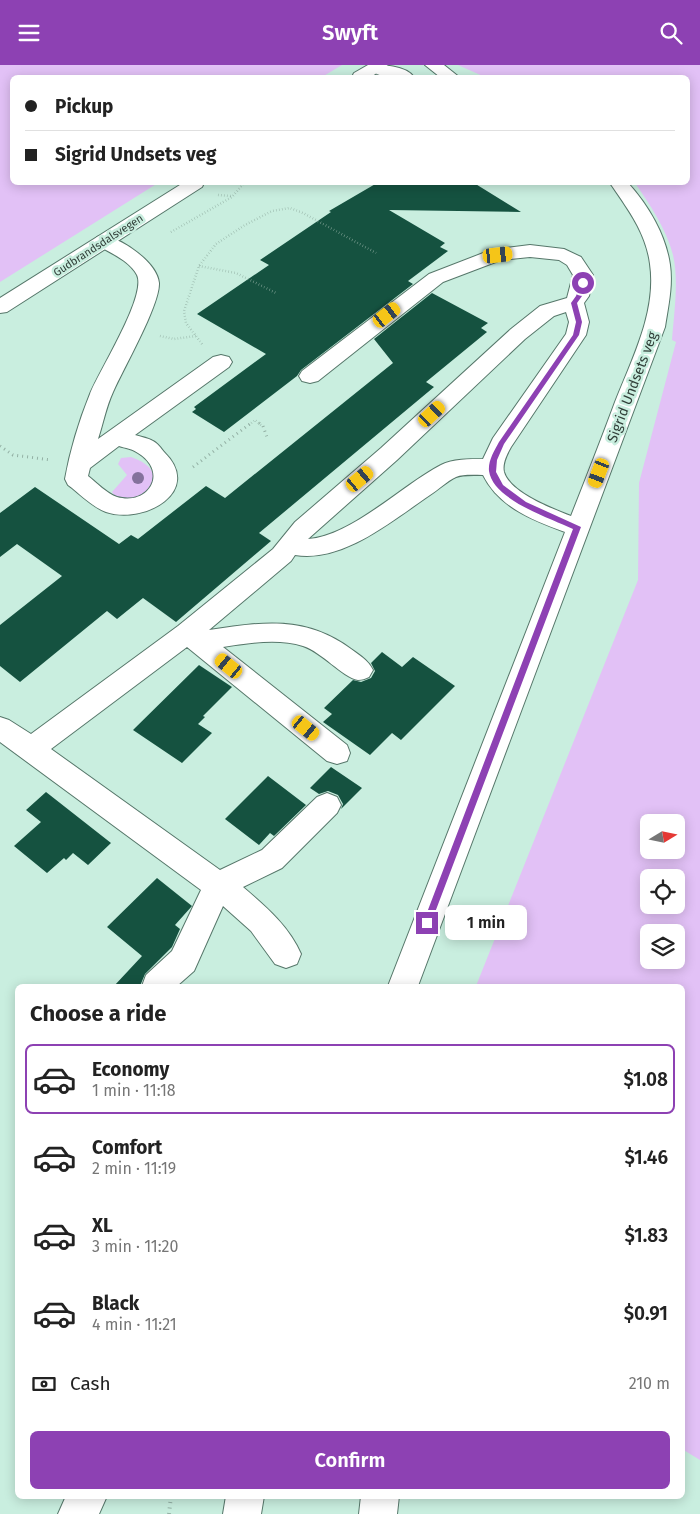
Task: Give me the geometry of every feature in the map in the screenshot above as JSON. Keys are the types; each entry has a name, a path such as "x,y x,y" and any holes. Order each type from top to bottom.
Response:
{"street":[{"path":"433,65 447,75"},
{"path":"363,75 378,66 400,75"},
{"name":"Gudbrandsdalsvegen","path":"0,307 192,185"},
{"name":"Sigrid Undsets veg","path":"404,984 655,327 662,275 657,247 646,224 619,185"},
{"path":"104,241 133,258 144,269 150,284 146,300 133,331 101,394 76,479 111,505 139,506 159,495 166,481 163,464 146,447 116,437"},
{"path":"31,749 192,637 282,555 303,528 389,454 518,334 547,311 574,303 579,296 583,275 574,261 564,255 530,251 498,255 436,278 310,376"},
{"path":"574,303 579,322 576,335 501,444 493,460 493,472 497,482 512,496 548,516 577,527"},
{"path":"79,464 218,364"},
{"path":"290,545 307,548 324,547 343,539 388,512 450,470 493,467"},
{"path":"192,637 278,632 301,635 322,643 360,670"},
{"path":"192,637 337,753"},
{"path":"0,728 218,885 262,921 286,954"},
{"path":"158,984 184,961 218,885 272,859 327,805"},
{"path":"77,1514 86,1499"},
{"path":"242,1514 244,1499"},
{"path":"378,1514 380,1499"}],"path":[{"path":"218,364 186,323 184,311 199,266 216,244 245,225 272,211 290,208 303,213 376,253"},
{"path":"199,266 236,273 276,293"},
{"path":"133,331 174,339 197,335"},
{"path":"166,481 185,473 255,420 263,426 267,437"},
{"path":"0,446 14,455 79,464"},
{"path":"169,1514 171,1499"}],"shaded area":[{"path":"0,65 342,65 325,75 10,75 10,185 155,185 0,282"},
{"path":"458,65 700,65 700,1460 685,1451 685,984 477,984 638,580 639,483 676,342 672,340 676,286 675,265 670,245 662,226 636,185 690,185 690,75 480,75"},
{"path":"131,457 144,463 151,470 154,478 152,485 139,496 128,499 116,498 112,492 127,475 118,464 121,458"}],"building":[{"path":"374,185 477,185 521,212 389,210 445,243 440,247 448,251 408,281 413,284 224,432 192,412 196,409 194,407 266,354 197,314 269,265 260,260 331,212 329,211"},
{"path":"432,293 488,323 481,328 487,332 426,382 434,387 259,533 271,541 176,622 143,598 117,619 107,611 20,682 0,666 0,625 62,576 17,544 0,557 0,513 35,487 119,544 131,535 138,539 206,486 225,498 393,363 374,339"},
{"path":"382,652 402,667 413,657 455,686 401,740 392,733 370,755 323,722 332,714 324,708 353,680 361,682 371,678 375,671 371,663"},
{"path":"199,665 232,687 203,716 205,717 198,724 212,733 182,763 133,730"},
{"path":"331,767 362,788 341,809 343,804 338,795 328,791 319,794 310,788"},
{"path":"268,776 306,805 274,836 270,833 259,845 225,819"},
{"path":"46,792 111,843 88,865 73,853 66,860 64,858 47,873 14,846 41,822 26,810"},
{"path":"157,878 192,906 175,925 180,929 172,947 145,974 141,984 116,984 142,956 107,927"}],"route":[{"path":"427,923 577,527 559,521 524,504 506,491 497,482 493,472 493,460 501,444 576,335 579,322 574,303 579,296 583,283"}]}
